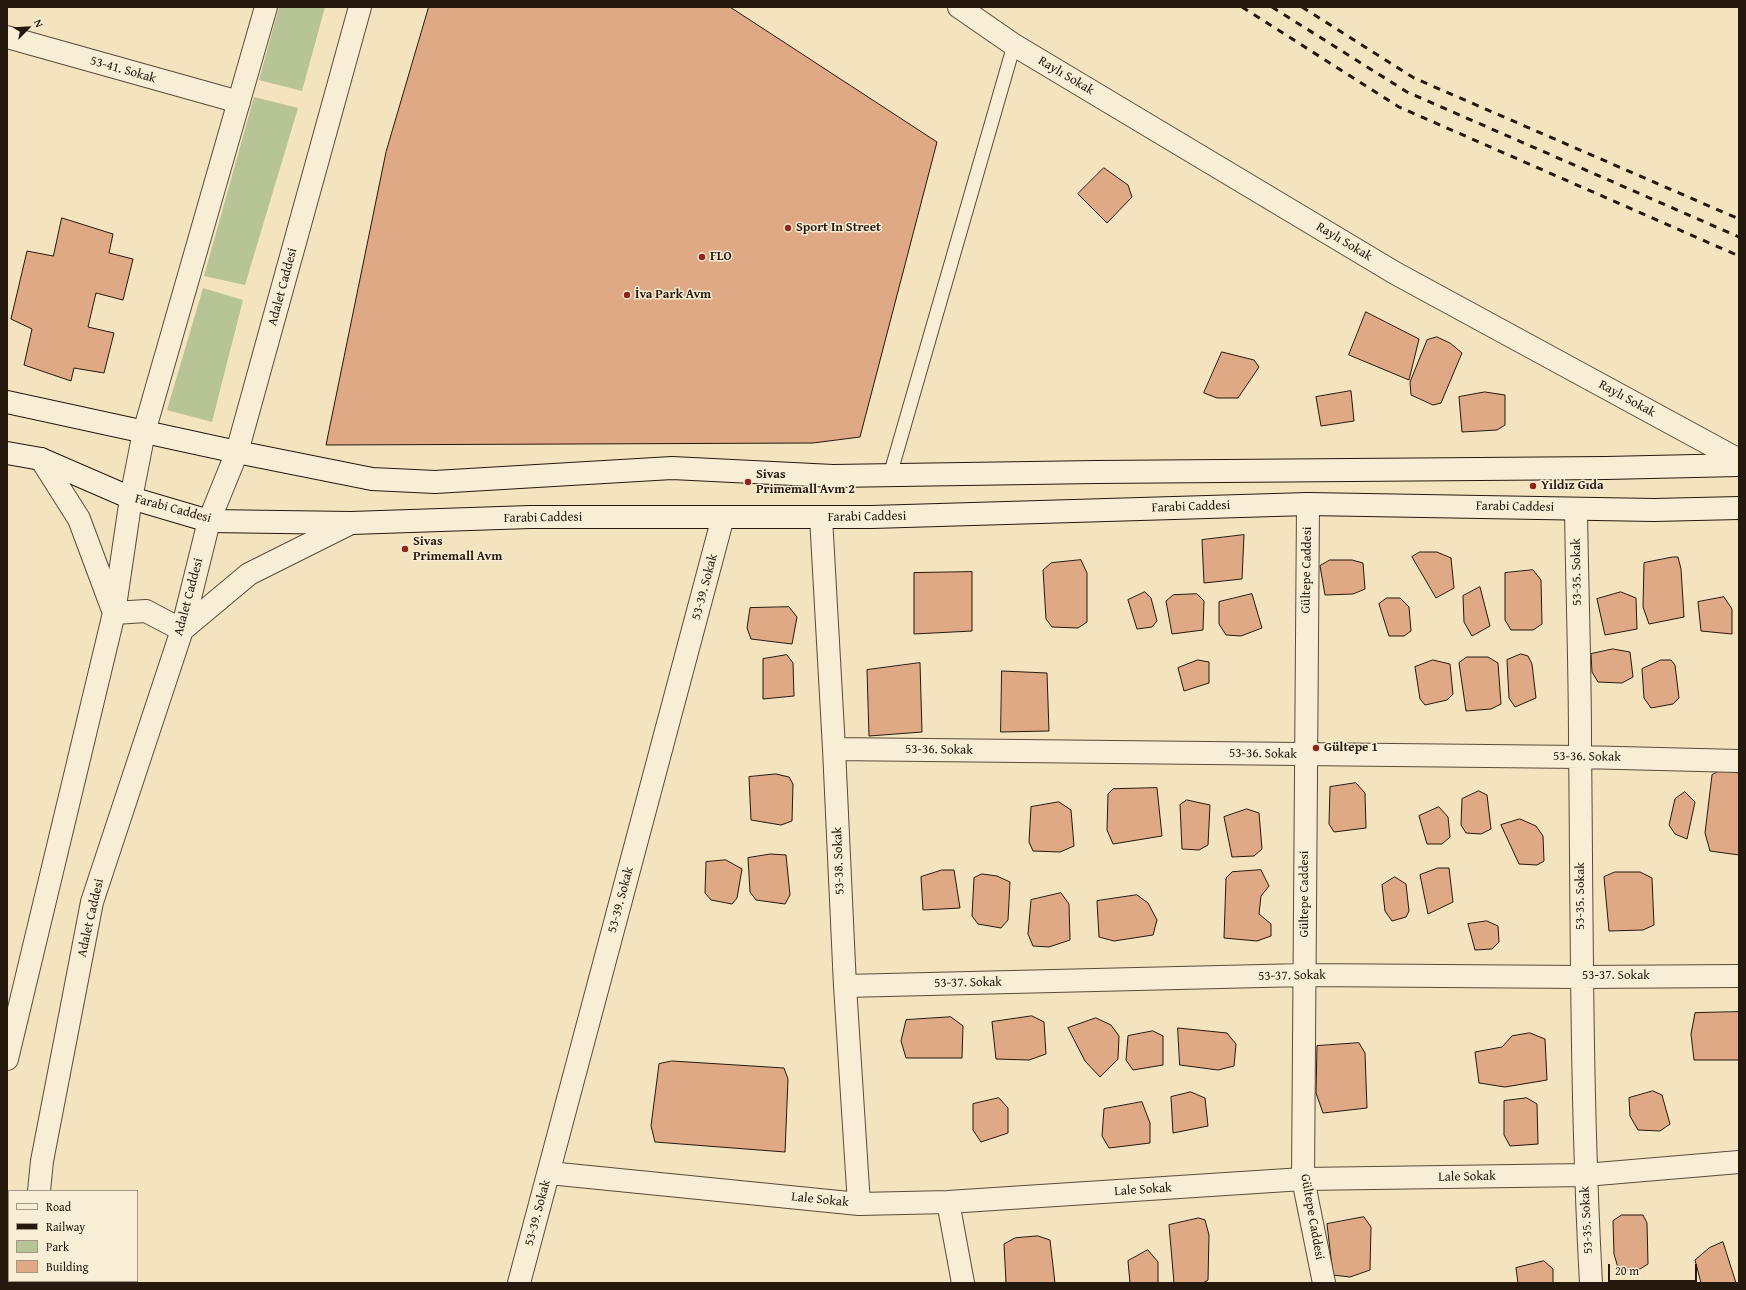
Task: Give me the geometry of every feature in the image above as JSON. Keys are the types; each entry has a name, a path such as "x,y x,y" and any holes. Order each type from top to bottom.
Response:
{"street":[{"path":"7,1059 114,613 131,498 144,432 266,7"},
{"name":"Adalet Caddesi","path":"39,1190 42,1161 92,902 182,630 209,521 237,452 360,7"},
{"name":"Raylı Sokak","path":"959,7 1014,45 1395,273 1739,460"},
{"name":"53-41. Sokak","path":"7,37 239,102"},
{"path":"7,402 237,452 372,478 435,482 672,468 834,476 1096,472 1598,468 1739,465"},
{"name":"Farabi Caddesi","path":"7,453 41,460 131,498 209,521 351,523 530,517 821,518 1308,504 1654,510 1739,508"},
{"path":"41,460 79,519 114,613"},
{"name":"Gültepe Caddesi","path":"1308,504 1303,1179 1324,1283"},
{"name":"53-35. Sokak","path":"1576,509 1580,757 1581,977 1585,1175 1591,1283"},
{"name":"53-39. Sokak","path":"519,1283 723,517"},
{"name":"53-38. Sokak","path":"821,518 845,986 859,1204"},
{"path":"114,613 146,611 182,630 250,574 351,523"},
{"name":"53-36. Sokak","path":"834,749 1580,757 1739,761"},
{"name":"53-37. Sokak","path":"845,986 1304,975 1581,977 1739,976"},
{"name":"Lale Sokak","path":"549,1173 859,1204 948,1202 1303,1179 1585,1175 1739,1162"},
{"path":"948,1202 963,1283"}],"lane":[{"path":"890,475 1014,45"}],"green space":[{"path":"279,7 325,7 302,91 259,80"},
{"path":"254,97 298,108 245,285 204,276"},
{"path":"203,288 243,300 212,422 167,410"}],"building":[{"name":"İva Park Avm","path":"429,7 730,7 937,142 860,437 813,443 326,445 386,152"},
{"path":"1104,168 1128,185 1132,197 1107,223 1078,194"},
{"path":"62,218 113,234 109,253 133,259 123,300 96,293 88,327 114,333 104,373 74,368 71,381 24,365 32,329 11,319 27,251 53,256"},
{"path":"1366,312 1419,339 1409,380 1349,355"},
{"path":"1437,337 1450,343 1462,353 1441,403 1433,405 1411,395 1410,382 1427,340"},
{"path":"1222,352 1254,360 1259,367 1238,398 1217,398 1204,393"},
{"path":"1351,391 1354,421 1321,426 1316,397"},
{"path":"1485,392 1505,395 1505,425 1497,430 1462,432 1459,397"},
{"path":"1244,535 1242,579 1204,583 1202,540"},
{"path":"1420,552 1437,552 1451,558 1454,588 1436,598 1412,557"},
{"path":"1678,557 1681,569 1684,617 1649,624 1643,607 1644,563"},
{"path":"1081,560 1087,573 1087,622 1078,628 1052,627 1046,619 1043,570 1051,563"},
{"path":"1330,560 1352,560 1363,563 1365,589 1353,594 1325,595 1320,566"},
{"path":"1533,570 1541,580 1542,624 1533,630 1511,630 1505,620 1505,573"},
{"path":"972,572 972,631 914,634 914,573"},
{"path":"1480,587 1490,626 1472,636 1464,622 1463,596"},
{"path":"1145,592 1151,598 1157,621 1152,627 1137,629 1128,600"},
{"path":"1621,592 1636,598 1637,629 1605,635 1597,599"},
{"path":"1197,594 1204,601 1203,630 1172,634 1166,601 1173,595"},
{"path":"1252,594 1262,628 1241,636 1226,635 1219,624 1219,602"},
{"path":"1724,597 1732,609 1732,634 1701,631 1698,602"},
{"path":"1387,598 1400,598 1409,607 1411,631 1404,636 1389,636 1379,604"},
{"path":"789,607 797,617 792,644 751,639 747,628 750,608"},
{"path":"1613,649 1630,652 1633,677 1622,683 1598,682 1592,672 1591,654"},
{"path":"1521,654 1528,656 1532,664 1536,698 1515,707 1509,698 1507,660"},
{"path":"787,655 793,663 794,696 763,699 763,659"},
{"path":"1467,657 1488,657 1498,663 1501,704 1491,709 1466,711 1459,663"},
{"path":"1198,660 1209,662 1209,683 1184,691 1178,668"},
{"path":"1433,660 1450,664 1453,694 1447,700 1425,705 1420,699 1415,667"},
{"path":"1661,660 1671,660 1675,665 1679,698 1673,704 1651,708 1644,698 1642,669"},
{"path":"920,663 922,732 869,736 867,670"},
{"path":"1002,671 1047,673 1049,731 1001,732"},
{"path":"1721,770 1739,773 1739,855 1710,851 1705,833 1712,775"},
{"path":"776,774 789,777 793,784 792,821 781,825 751,820 749,777"},
{"path":"1356,783 1365,793 1366,828 1334,832 1329,824 1330,787"},
{"path":"1157,788 1162,836 1113,844 1107,830 1108,794 1113,789"},
{"path":"1479,791 1487,795 1491,829 1481,834 1466,833 1461,825 1462,799"},
{"path":"1685,792 1695,802 1687,839 1675,834 1669,825 1675,799"},
{"path":"1187,800 1210,805 1208,845 1199,850 1182,849 1180,805"},
{"path":"1059,802 1071,810 1074,846 1060,852 1033,851 1029,842 1031,807"},
{"path":"1439,807 1448,817 1450,837 1442,844 1427,844 1419,816"},
{"path":"1247,809 1259,813 1262,849 1254,856 1232,857 1224,817"},
{"path":"1520,819 1536,826 1543,836 1544,861 1537,865 1519,864 1501,825"},
{"path":"771,854 786,855 790,895 785,904 756,900 750,892 748,858"},
{"path":"726,860 742,869 737,898 732,904 711,900 705,893 706,862"},
{"path":"1438,868 1449,868 1453,902 1428,914 1420,875"},
{"path":"942,870 954,870 960,908 923,910 921,877"},
{"path":"1261,870 1269,886 1261,896 1259,914 1271,924 1271,936 1257,941 1224,938 1226,878 1232,872"},
{"path":"1615,872 1640,872 1652,878 1654,925 1643,930 1609,931 1604,877"},
{"path":"982,874 997,876 1010,882 1008,920 1001,928 978,924 972,916 974,878"},
{"path":"1395,877 1406,884 1409,911 1406,917 1392,921 1385,911 1382,885"},
{"path":"1061,893 1069,904 1070,940 1049,947 1033,946 1028,934 1031,900"},
{"path":"1137,895 1148,903 1157,920 1153,935 1114,941 1099,937 1097,901"},
{"path":"1487,921 1498,926 1499,942 1492,949 1475,950 1468,924"},
{"path":"1739,1012 1739,1060 1694,1060 1691,1034 1695,1013"},
{"path":"1032,1016 1044,1022 1046,1054 1029,1060 996,1059 992,1022"},
{"path":"951,1017 963,1026 962,1058 906,1058 901,1041 906,1020"},
{"path":"1096,1018 1111,1025 1119,1036 1118,1059 1100,1077 1085,1061 1068,1028"},
{"path":"1178,1028 1227,1033 1236,1044 1234,1066 1218,1070 1180,1065"},
{"path":"1153,1031 1163,1036 1163,1065 1133,1070 1126,1060 1128,1036"},
{"path":"1530,1033 1545,1039 1547,1080 1505,1087 1479,1083 1475,1052 1502,1047 1512,1036"},
{"path":"1359,1043 1365,1053 1367,1108 1323,1113 1316,1093 1317,1046"},
{"path":"672,1061 784,1068 788,1079 785,1152 655,1142 651,1126 659,1064"},
{"path":"1653,1091 1662,1095 1670,1124 1660,1131 1638,1130 1630,1116 1629,1098"},
{"path":"1191,1092 1205,1098 1208,1126 1173,1133 1171,1097"},
{"path":"999,1098 1008,1108 1008,1133 981,1142 973,1130 973,1104"},
{"path":"1527,1098 1537,1104 1538,1144 1510,1146 1504,1135 1504,1101"},
{"path":"1142,1102 1150,1123 1150,1143 1109,1148 1102,1136 1104,1109"},
{"path":"1622,1215 1643,1215 1647,1223 1648,1264 1640,1269 1619,1271 1614,1254 1613,1221"},
{"path":"1364,1217 1371,1227 1370,1270 1350,1277 1333,1275 1327,1224"},
{"path":"1199,1218 1205,1220 1209,1235 1208,1280 1203,1283 1174,1283 1169,1225"},
{"path":"1038,1236 1050,1240 1055,1283 1006,1283 1004,1244 1015,1238"},
{"path":"1723,1242 1736,1283 1701,1283 1695,1260 1709,1248"},
{"path":"1148,1250 1158,1262 1158,1283 1130,1283 1128,1261"},
{"path":"1544,1261 1553,1269 1553,1283 1518,1283 1516,1268"}],"railway":[{"path":"1242,7 1399,107 1739,256"},
{"path":"1272,7 1407,92 1739,237"},
{"path":"1302,7 1414,78 1739,219"}],"place":[{"name":"Sport In Street","path":"788,228"},
{"name":"FLO","path":"702,257"},
{"name":"İva Park Avm","path":"627,295"},
{"name":"Sivas Primemall Avm 2","path":"748,482"},
{"name":"Yıldız Gıda","path":"1533,486"},
{"name":"Sivas Primemall Avm","path":"405,549"},
{"name":"Gültepe 1","path":"1316,748"}]}
